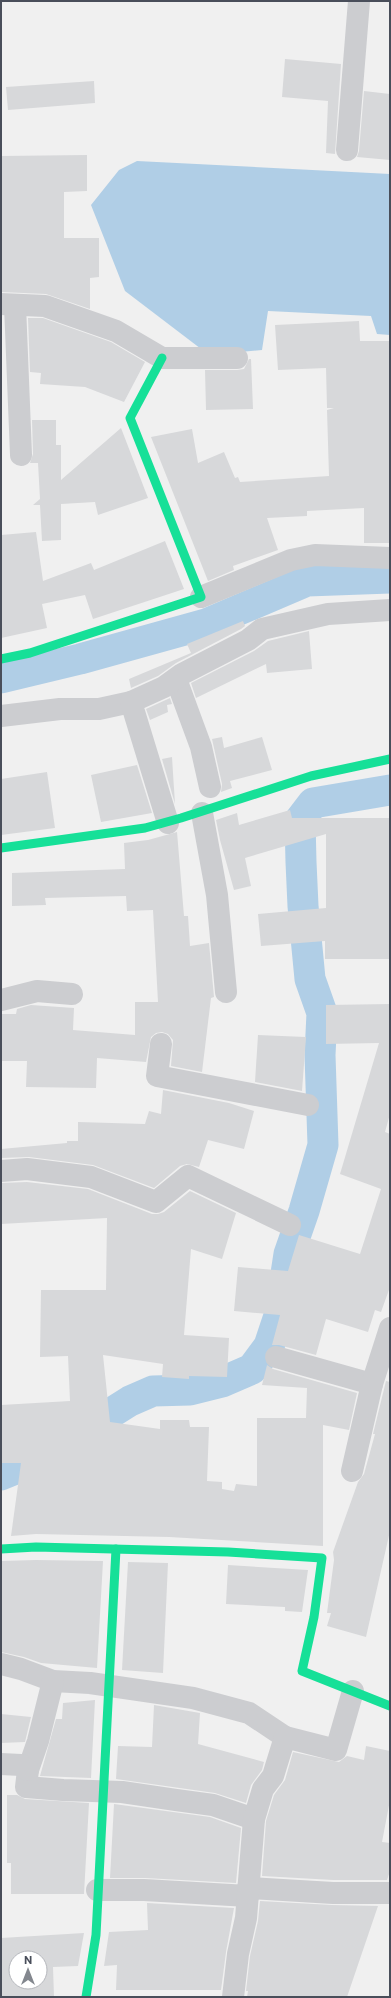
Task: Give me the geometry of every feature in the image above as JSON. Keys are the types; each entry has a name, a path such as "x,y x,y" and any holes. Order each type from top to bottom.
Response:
{"street":[{"path":"347,150 359,1"},
{"path":"21,455 8,304 45,306 116,331 162,358 237,358"},
{"path":"162,358 130,418 202,597"},
{"path":"1,659 30,653 202,597 291,560 315,555 390,558"},
{"path":"1,716 60,709 99,709 131,702 164,687 182,674 248,640 262,629 328,614 390,610"},
{"path":"176,679 201,747 210,787"},
{"path":"131,702 168,823"},
{"path":"1,848 145,828 168,823 202,813 285,784 353,766 390,759"},
{"path":"202,813 217,895 226,992"},
{"path":"1,1000 37,991 72,994"},
{"path":"160,1044 157,1076 308,1105"},
{"path":"1,1171 27,1169 92,1177 156,1202 188,1176 290,1225"},
{"path":"352,1471 372,1384 384,1365 390,1328"},
{"path":"276,1357 372,1384"},
{"path":"1,1549 36,1547 228,1552 322,1558 314,1617 302,1670 390,1706"},
{"path":"86,1997 96,1935 97,1890 104,1792 108,1686 116,1549"},
{"path":"1,1664 21,1669 53,1681 108,1686 193,1698 249,1713 285,1737 336,1750 353,1691"},
{"path":"53,1681 38,1741 28,1770 26,1787 122,1792 213,1805 254,1818"},
{"path":"233,1997 248,1892 254,1818 263,1790 273,1776 285,1737"},
{"path":"1,1764 21,1765 28,1770"},
{"path":"97,1890 390,1894"}],"water":[{"path":"137,161 390,174 390,335 377,334 371,316 268,311 262,350 209,355 125,291 91,205 119,170"}],"building":[{"path":"285,59 341,64 335,154 326,153 328,101 282,97"},
{"path":"94,81 95,103 8,110 6,87"},
{"path":"364,91 390,94 390,160 357,157 359,151"},
{"path":"87,155 87,191 64,192 64,238 99,238 99,277 90,278 90,309 46,294 1,292 1,156"},
{"path":"28,318 43,318 111,342 145,362 124,402 85,387 40,384 41,373 30,372"},
{"path":"359,321 360,341 390,341 390,543 364,543 364,508 307,511 307,516 267,518 278,550 233,566 234,570 208,581 151,437 192,429 198,463 224,452 235,478 238,477 240,482 329,476 327,410 334,408 327,408 326,368 278,370 275,325"},
{"path":"249,359 251,359 253,409 206,410 205,370 244,369"},
{"path":"32,420 56,420 56,445 61,445 61,480 121,428 148,498 98,515 95,502 61,504 61,540 42,541 40,505 33,505 40,499 38,463 30,463 33,454"},
{"path":"36,532 43,581 91,563 94,570 165,541 184,589 93,619 85,595 42,604 47,628 1,638 1,535"},
{"path":"243,621 245,626 241,629 176,663 158,676 131,688 129,679 191,653 187,644"},
{"path":"309,631 312,669 267,673 266,664 196,698 191,683 254,651 268,641"},
{"path":"170,698 172,704 167,705 168,712 150,720 146,709"},
{"path":"222,737 224,748 262,737 272,770 230,781 232,788 221,792 222,784 212,739"},
{"path":"172,757 175,804 162,759"},
{"path":"137,765 152,813 101,822 91,775"},
{"path":"47,772 55,828 1,835 1,779"},
{"path":"290,810 292,818 390,818 390,959 325,959 325,941 261,946 258,914 326,908 326,834 245,858 251,886 234,890 216,820 237,813 239,825"},
{"path":"177,832 184,916 188,916 190,946 209,943 214,997 211,998 202,1072 171,1066 173,1040 168,1034 162,1032 156,1033 151,1037 146,1062 97,1058 96,1088 26,1087 27,1061 1,1061 1,1014 16,1014 17,1009 31,1005 74,1008 73,1030 135,1035 135,1002 158,1002 153,910 127,911 126,896 45,898 46,905 12,906 12,873 125,869 124,843 148,840"},
{"path":"390,1004 390,1114 385,1132 390,1134 390,1287 381,1312 375,1310 368,1332 326,1319 316,1355 279,1345 272,1345 280,1315 234,1311 238,1267 288,1271 299,1235 360,1254 381,1189 340,1174 379,1043 326,1044 326,1005"},
{"path":"258,1035 306,1037 302,1091 255,1082"},
{"path":"163,1090 229,1103 254,1111 244,1149 208,1140 199,1167 187,1164 180,1166 154,1188 93,1165 29,1157 1,1158 1,1149 78,1141 78,1122 145,1124 149,1111 161,1114"},
{"path":"27,1182 88,1189 152,1214 164,1212 190,1191 236,1213 222,1259 191,1249 184,1335 229,1338 227,1377 189,1376 189,1379 162,1377 163,1364 103,1355 110,1422 160,1429 160,1420 189,1420 190,1427 209,1427 207,1481 222,1482 222,1489 234,1491 236,1484 257,1486 257,1418 306,1418 307,1388 262,1385 267,1365 273,1369 357,1393 349,1430 323,1425 323,1546 169,1537 36,1534 11,1536 21,1463 1,1463 1,1405 70,1401 68,1356 40,1357 41,1290 106,1290 107,1218 1,1224 1,1183"},
{"path":"386,1381 390,1382 390,1531 366,1637 327,1626 331,1613 327,1613 334,1560 333,1552 358,1482 364,1474 375,1434 373,1434"},
{"path":"1,1561 103,1561 97,1668 41,1663 24,1657 1,1652"},
{"path":"128,1562 168,1563 163,1673 122,1670"},
{"path":"228,1565 308,1570 302,1612 285,1611 285,1607 226,1604"},
{"path":"95,1700 91,1778 40,1776 56,1719 62,1719 63,1703"},
{"path":"154,1705 200,1713 198,1744 264,1762 262,1770 251,1785 246,1803 215,1793 116,1779 118,1746 152,1747"},
{"path":"1,1714 31,1717 25,1742 1,1743"},
{"path":"366,1746 390,1751 390,1800 382,1842 390,1843 390,1871 387,1880 333,1880 262,1876 266,1821 274,1795 285,1780 293,1752 339,1762 347,1756 364,1760"},
{"path":"7,1795 17,1795 25,1799 89,1803 84,1894 11,1894 11,1863 7,1863"},
{"path":"114,1804 210,1817 241,1828 236,1883 145,1878 110,1878"},
{"path":"260,1901 378,1906 347,1997 247,1997 248,1991 246,1991 250,1956 258,1921"},
{"path":"147,1903 234,1908 221,1990 116,1990 117,1965 104,1966 109,1932 148,1930"},
{"path":"84,1933 78,1966 53,1967 54,1997 1,1997 1,1938"}],"waterway":[{"path":"1,678 80,659 206,624 307,581 390,578"},
{"path":"1,1475 33,1462 82,1436 103,1418 130,1401 153,1391 190,1390 222,1382 252,1369 269,1346 280,1313 289,1254 304,1211 323,1145 320,1055 322,1013 310,979 303,906 300,820 313,803 390,790"}],"traffic: fast":[{"path":"1,659 30,653 201,597 130,418 162,358"},
{"path":"1,848 145,828 181,818 311,776 390,759"},
{"path":"1,1549 36,1547 228,1552 322,1558 314,1617 302,1671 390,1706"},
{"path":"86,1997 96,1935 116,1549"}]}
